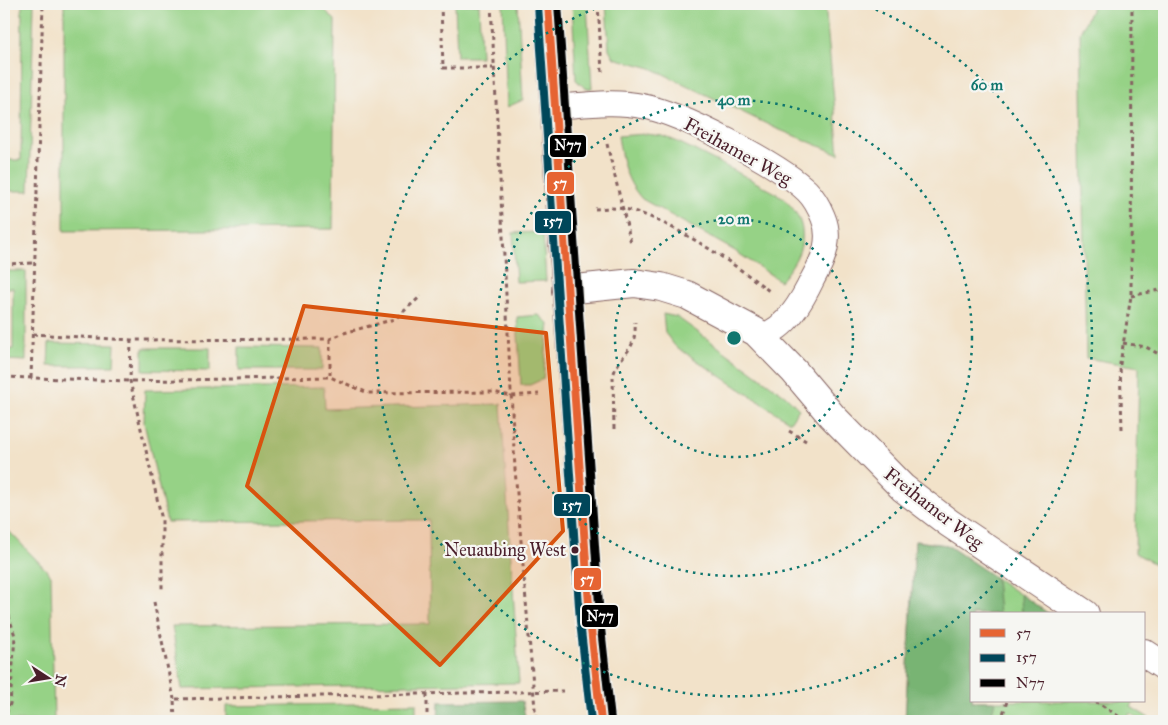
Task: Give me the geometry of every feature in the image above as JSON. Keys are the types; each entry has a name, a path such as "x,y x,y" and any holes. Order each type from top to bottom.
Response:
{"street":[{"path":"548,4 566,290 600,721"},
{"name":"Freihamer Weg","path":"566,290 634,283 660,286 687,295 762,336 832,416 903,488 949,523 1082,612"},
{"path":"1146,654 1164,666"}],"lane":[{"name":"Freihamer Weg","path":"554,107 622,104 641,106 662,112 747,152 793,180 807,192 817,204 824,218 828,234 826,250 806,292 784,323 773,333 762,336"}],"path":[{"path":"32,378 42,4"},
{"path":"441,4 443,68 494,68"},
{"path":"491,4 511,396 532,691 536,721"},
{"path":"598,4 602,75"},
{"path":"1122,429 1120,364 1131,296 1132,4"},
{"path":"1148,4 1164,10"},
{"path":"607,144 630,243"},
{"path":"587,210 623,209 658,222 700,244 771,293"},
{"path":"4,264 34,263"},
{"path":"1131,296 1164,289"},
{"path":"33,334 131,340 330,339 395,320 421,296"},
{"path":"614,431 613,376 615,368 636,337 635,322"},
{"path":"330,339 330,377"},
{"path":"131,340 130,380 162,520 162,590"},
{"path":"1123,343 1146,348 1164,357"},
{"path":"4,378 130,380 330,377 368,393 492,392 511,396 574,392"},
{"path":"4,600 14,636 10,704 4,719"},
{"path":"154,602 174,698 175,721"},
{"path":"174,698 597,690"},
{"path":"427,694 427,721"},
{"path":"1001,721 1007,702"},
{"path":"1097,702 1126,721"}],"highlighted area":[{"path":"304,306 546,333 563,531 440,665 247,486"}],"green space":[{"path":"22,4 34,4 29,191 4,191 4,160 21,160"},
{"path":"64,4 319,4 335,20 333,229 64,231"},
{"path":"455,4 479,4 481,57 457,57"},
{"path":"503,4 518,4 523,100 507,107"},
{"path":"572,4 587,4 592,88 586,89 576,80"},
{"path":"606,4 825,4 839,154 775,128 651,68 614,58 609,49"},
{"path":"1094,4 1164,4 1164,569 1135,553 1139,367 1086,358 1080,33"},
{"path":"645,134 663,136 678,142 775,193 793,208 802,229 802,240 795,261 780,281 735,251 642,199 628,177 618,136"},
{"path":"543,232 546,281 516,282 513,233"},
{"path":"4,271 26,271 26,361 4,360 4,350 13,349 13,288 4,288"},
{"path":"663,314 677,317 786,396 799,409 790,422 675,346 665,333"},
{"path":"539,315 549,324 543,379 530,385 521,385 517,317"},
{"path":"49,343 115,344 114,366 48,366"},
{"path":"239,347 322,348 322,370 239,370"},
{"path":"143,348 210,348 210,371 143,370"},
{"path":"324,387 325,409 501,404 519,683 182,689 172,626 430,624 429,520 167,522 144,423 145,390"},
{"path":"4,526 51,575 54,721 4,721"},
{"path":"915,541 947,545 1046,612 970,612 970,702 1134,702 1131,707 1154,721 1142,721 1130,713 1126,721 905,721"},
{"path":"915,541 947,545 996,578 999,612 970,612 970,702 995,702 990,721 905,721"},
{"path":"1021,594 1046,612 1022,612"},
{"path":"522,701 526,721 438,721 439,702"},
{"path":"416,703 416,721 226,721 226,706"}],"transit line":[{"name":"57","path":"548,4 590,620 601,721"},
{"name":"N77","path":"558,4 600,619 611,720"},
{"name":"157","path":"538,5 580,621 591,721"}],"place":[{"name":"Neuaubing West","path":"575,550"}]}
